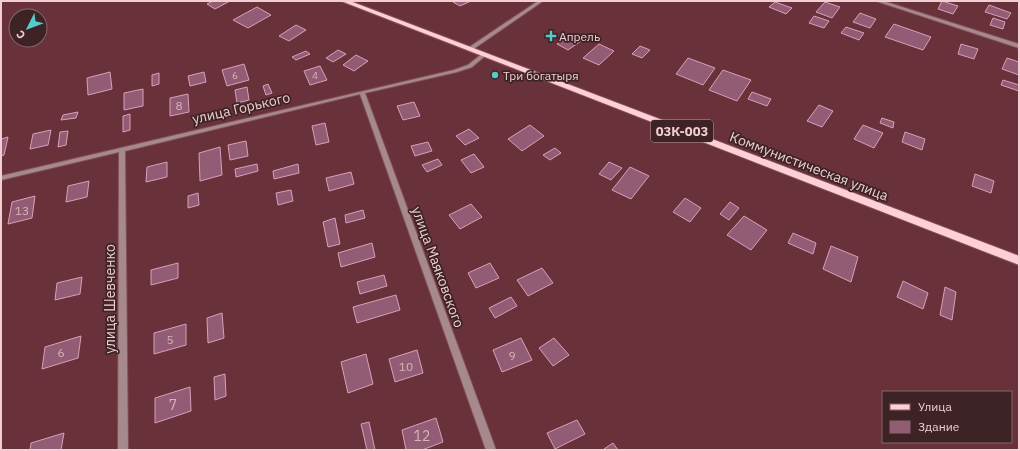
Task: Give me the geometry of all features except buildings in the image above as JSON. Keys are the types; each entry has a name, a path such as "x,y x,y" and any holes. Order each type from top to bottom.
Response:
{"main road":[{"name":"Коммунистическая улица","path":"344,1 1019,261"}],"street":[{"path":"470,49 541,1"},
{"path":"878,1 1019,46"},
{"name":"улица Горького","path":"1,178 456,71 470,66 483,55"},
{"name":"улица Маяковского","path":"362,92 491,450"},
{"name":"улица Шевченко","path":"122,149 123,450"}],"place":[{"name":"Апрель","path":"551,36"},
{"name":"Три богатыря","path":"495,75"}]}
